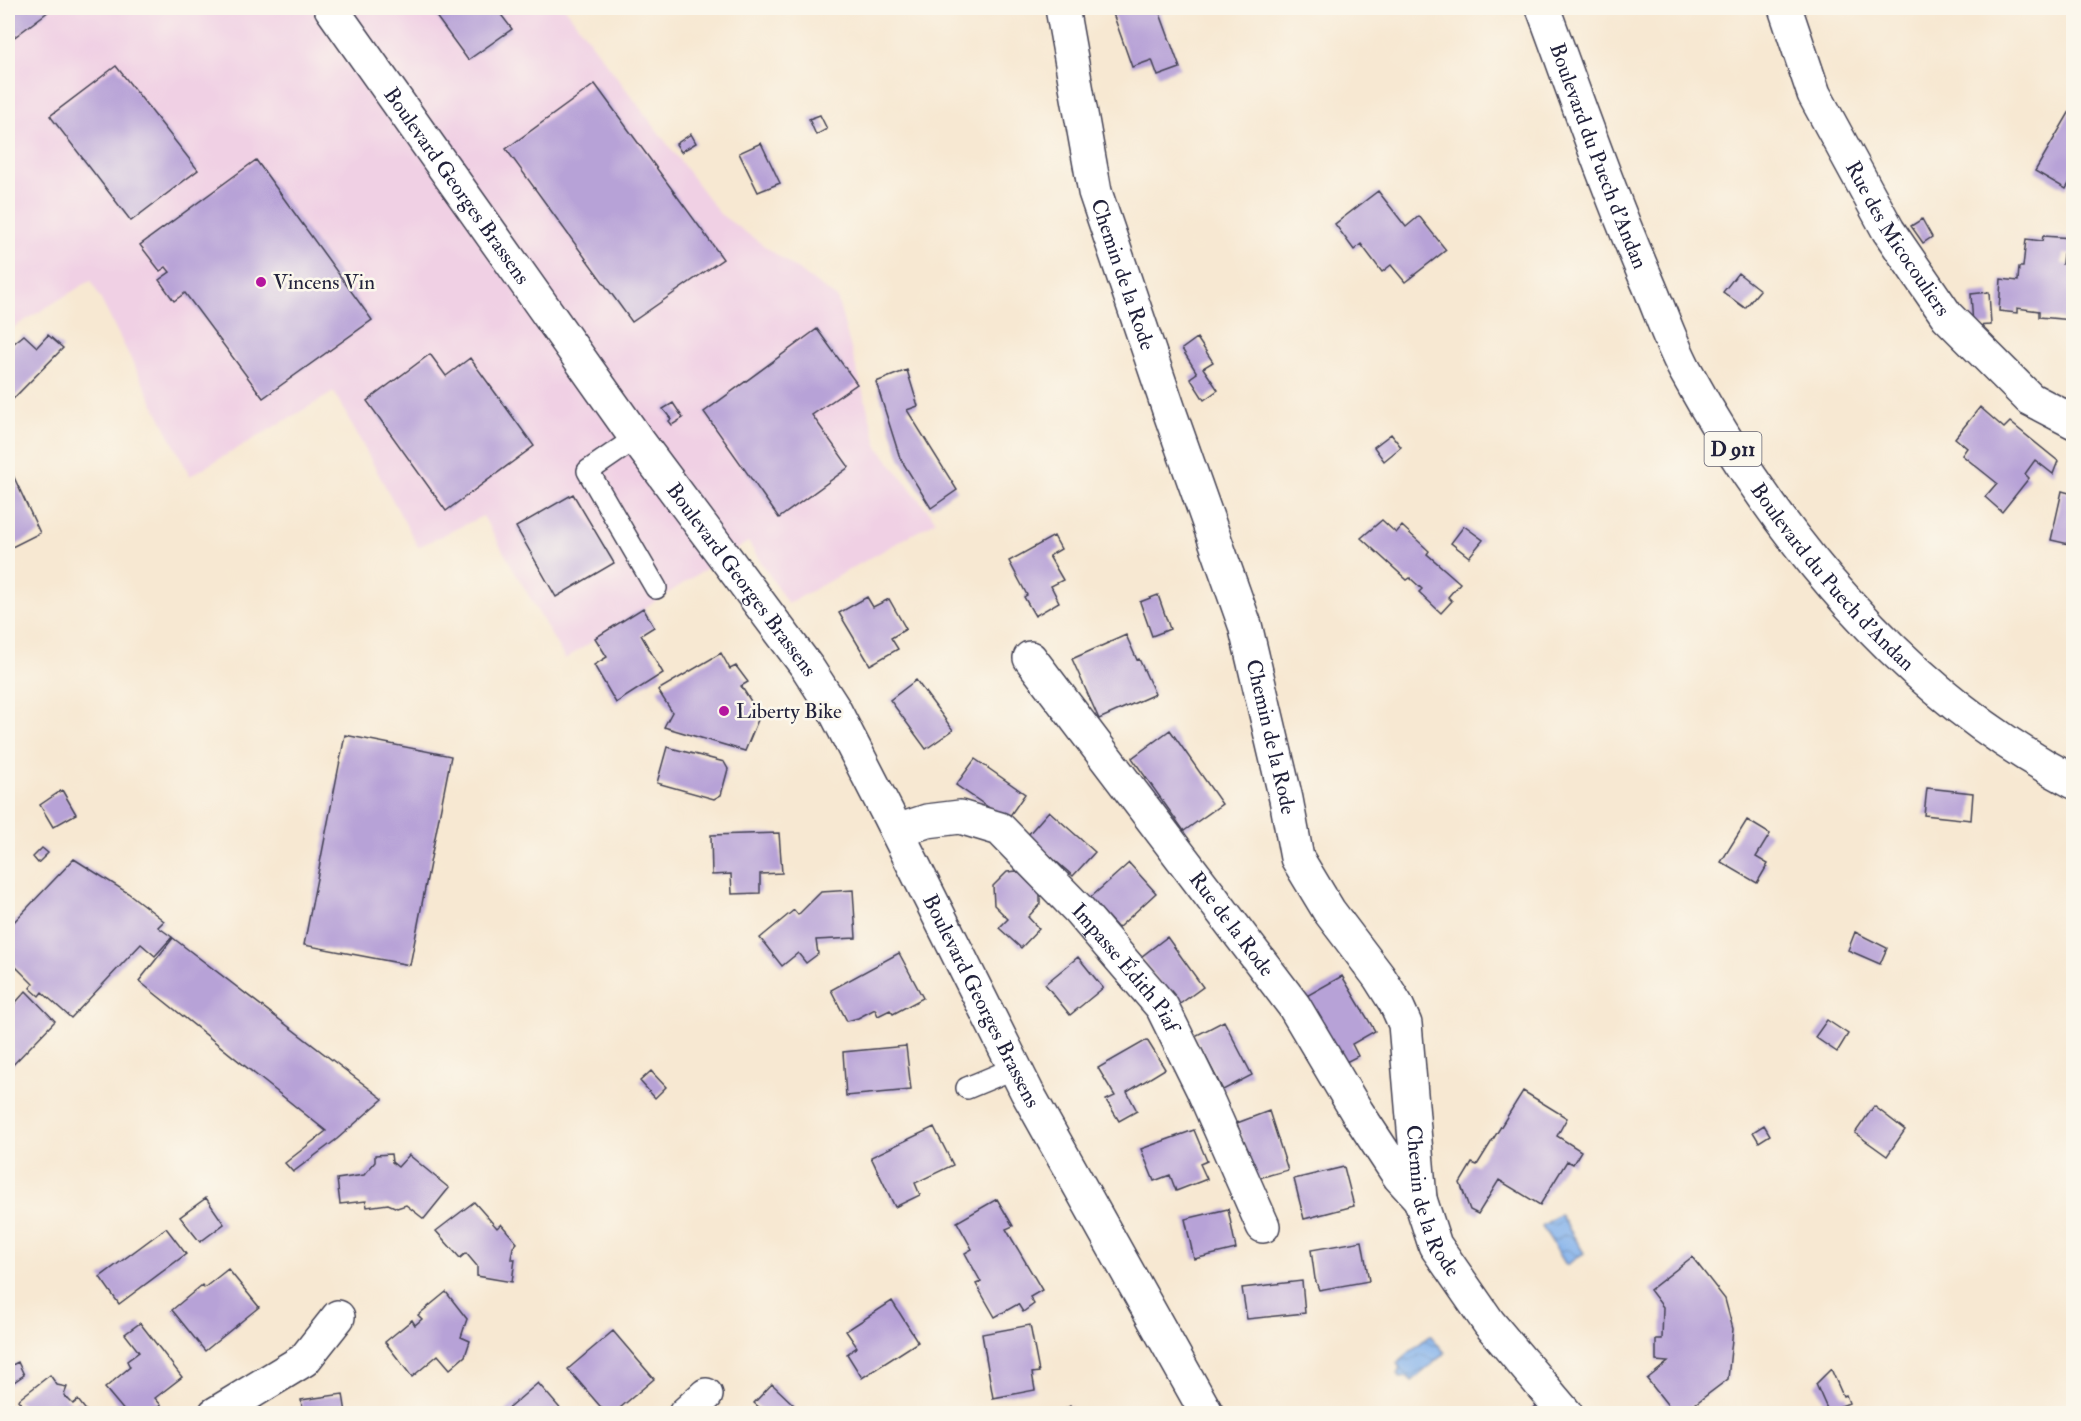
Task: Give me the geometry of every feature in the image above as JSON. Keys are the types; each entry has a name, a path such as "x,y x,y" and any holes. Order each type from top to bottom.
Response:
{"street":[{"name":"Boulevard Georges Brassens","path":"331,8 636,438 807,668 834,709 1033,1102 1208,1413"},
{"name":"Chemin de la Rode","path":"1062,8 1095,192 1245,625 1286,799 1297,858 1329,911 1379,977 1406,1024 1420,1199 1435,1245 1489,1323 1566,1413"},
{"name":"Boulevard du Puech d'Andan","path":"1543,8 1618,212 1683,366 1756,488 1858,614 1929,682 1997,737 2073,782"},
{"name":"Rue des Micocouliers","path":"1785,8 1814,94 1888,230 1947,316 2030,399 2073,422"},
{"name":"Rue de la Rode","path":"1030,658 1294,1006 1357,1112 1400,1176 1420,1199"},
{"name":"Impasse Édith Piaf","path":"897,831 927,821 960,817 1000,829 1079,910 1162,1007 1203,1090 1263,1226"},
{"path":"214,1413 304,1360 338,1317"}],"lane":[{"path":"636,438 588,471 657,588"},
{"path":"967,1088 1015,1068"}],"shaded area":[{"path":"8,8 565,8 720,214 837,298 878,447 936,521 788,604 748,542 565,659 483,516 418,547 334,392 190,476 91,280 8,331"}],"water":[{"path":"1560,1214 1584,1253 1566,1265 1542,1226"},
{"path":"1430,1335 1445,1353 1412,1381 1408,1377 1400,1378 1397,1375 1400,1368 1397,1363"}],"building":[{"path":"8,8 46,8 49,11 8,42"},
{"path":"430,8 496,8 512,29 468,60"},
{"path":"1111,8 1158,8 1180,68 1158,76 1152,60 1132,67"},
{"path":"116,66 198,170 131,221 50,116"},
{"path":"595,84 723,259 632,322 506,149"},
{"path":"2073,106 2073,176 2066,189 2035,171"},
{"path":"820,115 827,129 816,135 809,119"},
{"path":"691,134 696,143 681,152 676,144"},
{"path":"761,143 780,183 758,192 739,153"},
{"name":"Vincens Vin","path":"256,160 372,320 263,398 185,293 174,301 159,280 170,272 166,267 160,271 140,245"},
{"path":"1378,191 1406,227 1419,216 1446,250 1405,282 1391,265 1382,272 1361,244 1354,250 1335,224"},
{"path":"1922,219 1932,237 1923,243 1911,226"},
{"path":"2043,236 2072,238 2071,255 2063,254 2062,264 2073,265 2073,320 2039,317 2039,311 2017,308 2017,313 1999,311 2001,279 2018,281 2019,267 2023,267 2026,239 2042,241"},
{"path":"1738,273 1760,290 1745,308 1723,292"},
{"path":"1989,292 1991,325 1973,326 1971,294"},
{"path":"817,329 857,384 812,415 849,467 779,518 704,412"},
{"path":"24,335 37,347 48,335 63,348 12,400 8,395 8,348"},
{"path":"1197,338 1213,362 1203,368 1218,390 1204,400 1190,378 1197,373 1182,349"},
{"path":"430,354 446,376 470,358 534,446 446,511 367,401"},
{"path":"907,370 918,406 907,410 957,490 931,508 900,458 876,382"},
{"path":"673,403 683,418 672,425 669,421 671,419 663,409"},
{"path":"1980,407 2004,428 2010,422 2058,461 2053,474 2035,460 2025,474 2029,478 2002,512 1985,497 1997,483 1962,455 1967,448 1955,438"},
{"path":"1391,434 1401,447 1384,461 1374,447"},
{"path":"12,473 40,533 8,549 8,475"},
{"path":"2062,491 2073,494 2073,545 2051,540"},
{"path":"573,494 614,563 556,597 516,527"},
{"path":"1382,520 1396,533 1402,526 1429,551 1427,554 1460,583 1448,597 1452,601 1441,613 1419,592 1422,589 1410,578 1407,580 1361,538"},
{"path":"1464,526 1483,540 1469,557 1451,543"},
{"path":"1054,536 1061,549 1049,556 1063,580 1051,586 1059,602 1035,616 1024,597 1027,595 1009,561"},
{"path":"1158,595 1170,629 1152,636 1140,602"},
{"path":"867,597 873,607 889,599 906,629 891,638 898,649 870,665 839,613"},
{"path":"643,608 654,627 641,635 663,673 616,703 594,665 607,657 595,638"},
{"path":"1126,635 1155,694 1099,719 1072,659"},
{"path":"721,653 730,669 736,666 748,682 741,686 760,715 745,751 664,727 672,712 658,690"},
{"path":"916,680 953,730 926,749 890,700"},
{"path":"1170,730 1222,804 1184,831 1132,758"},
{"path":"345,735 451,756 410,965 304,945"},
{"path":"667,747 724,762 728,769 721,795 714,799 657,783"},
{"path":"975,759 1025,794 1007,820 956,785"},
{"path":"1927,788 1973,793 1971,820 1924,815"},
{"path":"62,790 76,814 53,827 40,805"},
{"path":"1049,811 1095,852 1073,876 1027,836"},
{"path":"1747,820 1770,834 1756,857 1768,864 1757,883 1721,862"},
{"path":"779,833 782,873 760,874 760,893 732,894 731,874 712,875 711,835"},
{"path":"42,848 48,853 38,863 33,857"},
{"path":"74,859 128,893 154,913 164,921 158,927 172,937 155,956 141,944 71,1018 42,992 39,996 30,988 33,984 8,959 8,928"},
{"path":"1129,863 1156,893 1118,928 1090,898"},
{"path":"1017,871 1040,893 1040,904 1028,917 1039,929 1021,948 999,928 1008,919 994,905 993,886 1007,872"},
{"path":"853,890 856,938 816,940 818,954 806,963 798,953 782,966 760,938 794,910 798,915 821,892"},
{"path":"1855,932 1887,948 1880,964 1848,950"},
{"path":"1167,937 1203,987 1177,1006 1141,957"},
{"path":"173,938 383,1099 337,1139 293,1172 285,1163 326,1131 139,981"},
{"path":"899,953 923,998 893,1014 890,1010 878,1016 875,1009 847,1021 831,990"},
{"path":"1078,957 1103,988 1070,1015 1045,984"},
{"path":"1342,976 1375,1031 1352,1044 1358,1056 1342,1064 1303,998"},
{"path":"26,991 55,1021 8,1070 8,1011"},
{"path":"1827,1020 1848,1034 1837,1052 1815,1037"},
{"path":"1224,1021 1252,1075 1223,1090 1195,1036"},
{"path":"1147,1040 1165,1069 1127,1092 1137,1111 1119,1121 1106,1100 1115,1096 1098,1068"},
{"path":"906,1046 911,1090 846,1096 843,1052"},
{"path":"651,1071 666,1087 655,1098 640,1081"},
{"path":"1523,1091 1567,1118 1557,1136 1581,1151 1573,1164 1567,1161 1540,1205 1499,1180 1478,1214 1470,1210 1460,1183 1472,1163 1477,1165"},
{"path":"1874,1106 1905,1130 1887,1156 1855,1133"},
{"path":"1269,1111 1288,1170 1255,1179 1237,1123"},
{"path":"1764,1125 1770,1135 1759,1142 1753,1132"},
{"path":"934,1127 953,1165 915,1183 920,1195 895,1207 871,1157"},
{"path":"1194,1130 1207,1161 1200,1164 1207,1179 1176,1191 1170,1175 1154,1181 1141,1149"},
{"path":"391,1154 392,1162 398,1167 409,1155 449,1188 424,1219 406,1205 397,1208 388,1204 367,1207 366,1201 340,1204 337,1179 364,1175 375,1162 375,1155"},
{"path":"1344,1167 1354,1206 1304,1219 1294,1179"},
{"path":"206,1198 224,1224 200,1242 180,1217"},
{"path":"997,1199 1013,1226 1006,1229 1042,1290 1030,1297 1034,1304 1023,1312 1018,1304 995,1317 976,1284 981,1282 965,1253 972,1249 957,1222"},
{"path":"474,1202 497,1228 501,1224 517,1243 513,1247 511,1259 515,1259 512,1282 477,1276 477,1266 466,1253 460,1258 436,1231"},
{"path":"1228,1209 1236,1249 1194,1259 1185,1219"},
{"path":"166,1228 186,1254 119,1304 100,1277"},
{"path":"1362,1241 1369,1281 1319,1290 1311,1250"},
{"path":"1692,1257 1725,1299 1733,1329 1728,1379 1683,1413 1674,1413 1647,1379 1668,1362 1656,1361 1656,1339 1662,1339 1663,1307 1650,1290"},
{"path":"228,1269 259,1307 205,1351 172,1310 202,1285 204,1288"},
{"path":"1302,1281 1305,1313 1247,1319 1242,1288"},
{"path":"446,1292 467,1319 461,1337 470,1341 465,1356 450,1369 438,1355 412,1377 385,1342 412,1320 415,1325 422,1319 418,1315"},
{"path":"892,1301 918,1342 862,1378 847,1354 857,1347 846,1331"},
{"path":"140,1323 182,1377 155,1398 161,1405 150,1413 126,1413 105,1388 130,1367 127,1361 139,1352 125,1334"},
{"path":"1030,1325 1039,1372 1032,1373 1035,1390 993,1398 982,1334"},
{"path":"613,1331 654,1379 614,1413 606,1413 568,1369"},
{"path":"18,1362 24,1375 8,1386 8,1367"},
{"path":"1831,1369 1843,1396 1846,1395 1849,1403 1828,1411 1816,1384"},
{"path":"50,1375 57,1385 67,1387 64,1395 73,1404 78,1400 88,1413 29,1413 18,1400"},
{"path":"538,1383 564,1413 503,1413"},
{"path":"772,1384 794,1405 786,1413 766,1413 754,1403"},
{"path":"343,1394 346,1413 303,1413 301,1400"},
{"path":"1541,1400 1551,1413 1528,1413"},
{"path":"1070,1406 1074,1413 1058,1413"}],"place":[{"name":"Vincens Vin","path":"261,282"},
{"name":"Liberty Bike","path":"724,711"}]}
